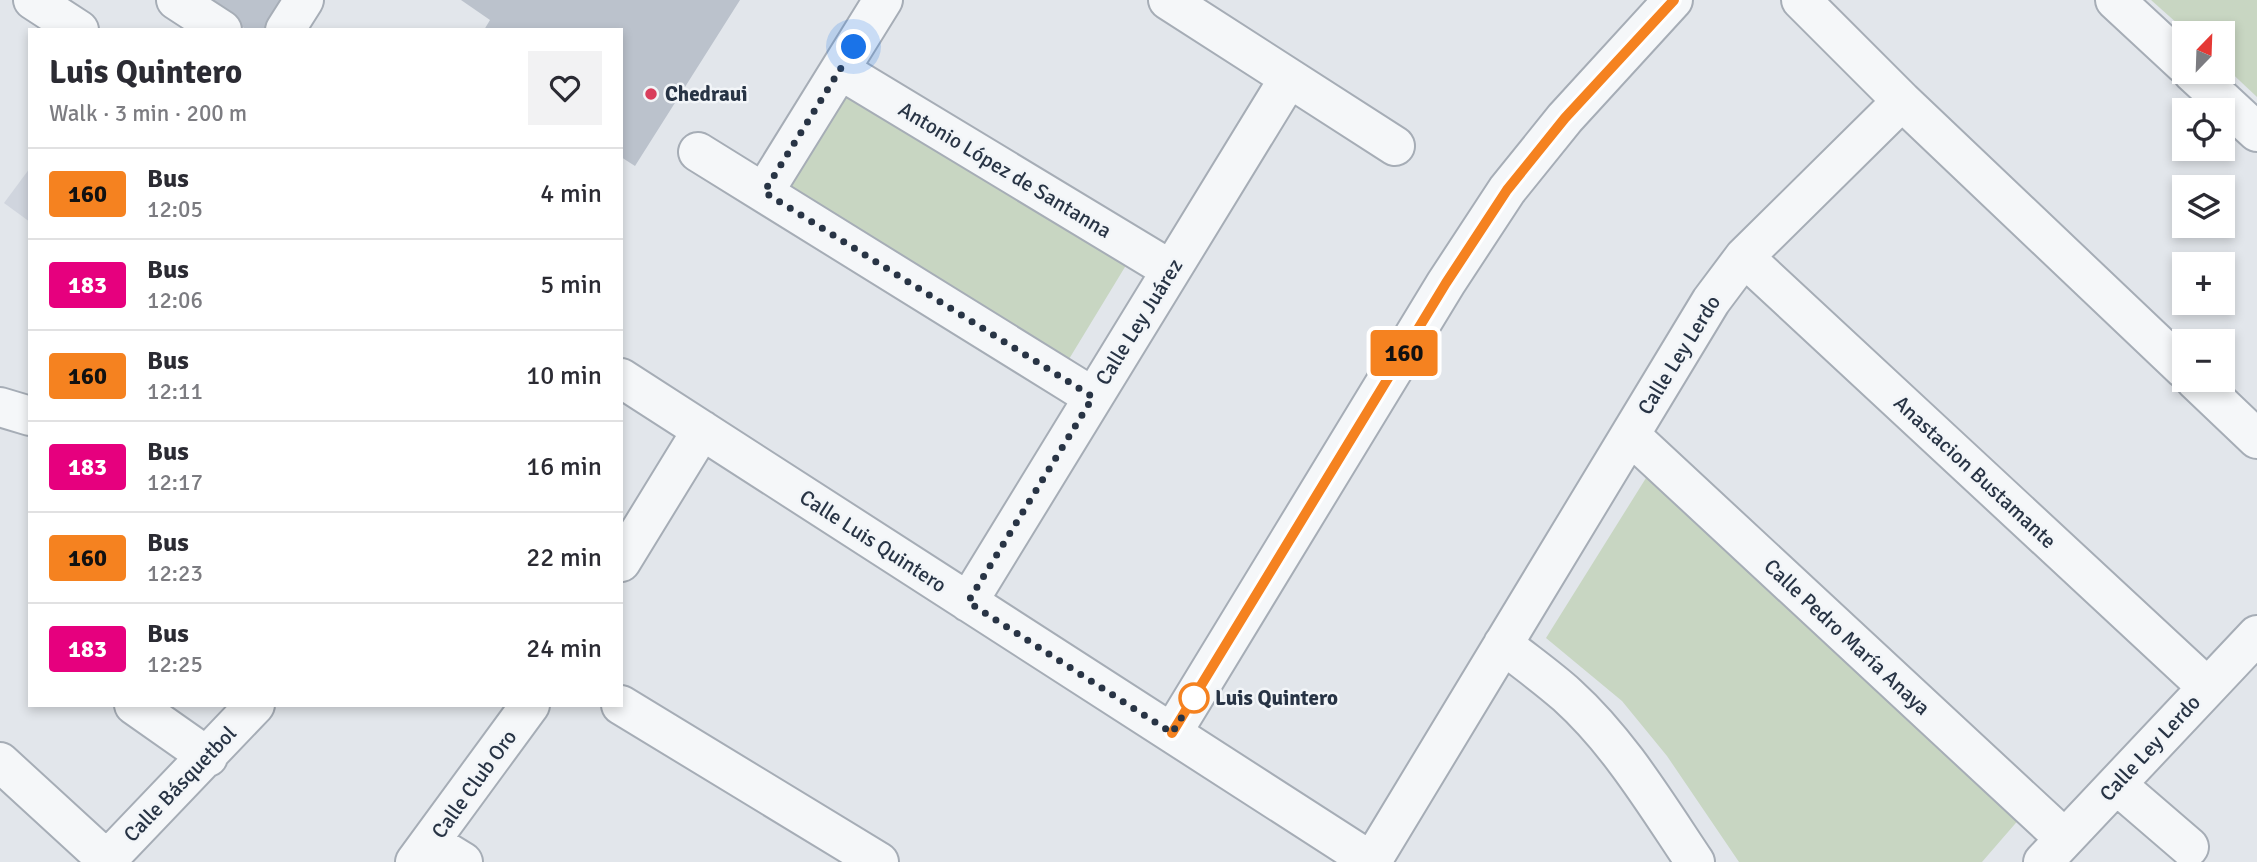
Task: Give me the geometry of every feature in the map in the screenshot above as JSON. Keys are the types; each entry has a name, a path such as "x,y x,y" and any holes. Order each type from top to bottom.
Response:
{"street":[{"path":"33,0 76,28"},
{"path":"176,0 219,28"},
{"path":"286,28 304,0"},
{"path":"764,192 883,0"},
{"path":"1168,0 1395,146"},
{"path":"1172,733 1446,283 1507,190 1565,118 1674,0"},
{"path":"1801,0 1902,101 2172,358"},
{"path":"2115,0 2172,53"},
{"name":"Antonio López de Santanna","path":"840,70 1171,270"},
{"name":"Calle Ley Juárez","path":"968,602 1289,78"},
{"path":"2205,84 2257,132"},
{"name":"Calle Ley Lerdo","path":"1372,862 1711,301 1744,257 1902,101"},
{"path":"698,152 1093,397"},
{"name":"Anastacion Bustamante","path":"1744,257 2206,686"},
{"name":"Calle Luis Quintero","path":"623,380 1372,862"},
{"path":"2208,392 2257,439"},
{"path":"0,407 28,415"},
{"path":"623,559 702,430"},
{"name":"Calle Pedro María Anaya","path":"1630,435 2054,850"},
{"name":"Calle Ley Lerdo","path":"2054,850 2257,635"},
{"path":"1503,644 1566,694 1600,730 1638,777 1695,862"},
{"path":"623,706 879,862"},
{"path":"137,707 208,757"},
{"name":"Calle Básquetbol","path":"107,861 253,707"},
{"name":"Calle Club Oro","path":"437,856 529,707"},
{"path":"0,762 107,861"},
{"path":"2117,786 2189,847"}],"shaded area":[{"path":"28,171 28,221 4,203"}],"green space":[{"path":"2151,0 2257,0 2257,97 2235,76 2235,21 2175,21"},
{"path":"848,90 1128,262 1066,364 786,192"},
{"path":"1646,478 2021,817 1982,862 1739,862 1667,756 1622,701 1546,638"}],"building":[{"path":"202,0 291,0 272,28 244,28"},
{"name":"Chedraui","path":"461,0 740,0 635,166 623,158 623,28 485,28 490,20"}],"bus line":[{"name":"160","path":"1172,733 1446,283 1507,190 1565,118 1674,0"}],"place":[{"name":"Chedraui","path":"651,94"},
{"name":"Luis Quintero","path":"1194,698"}],"route":[{"path":"854,47 764,192 1093,397 968,602 1172,733 1200,688 1194,698"}]}
